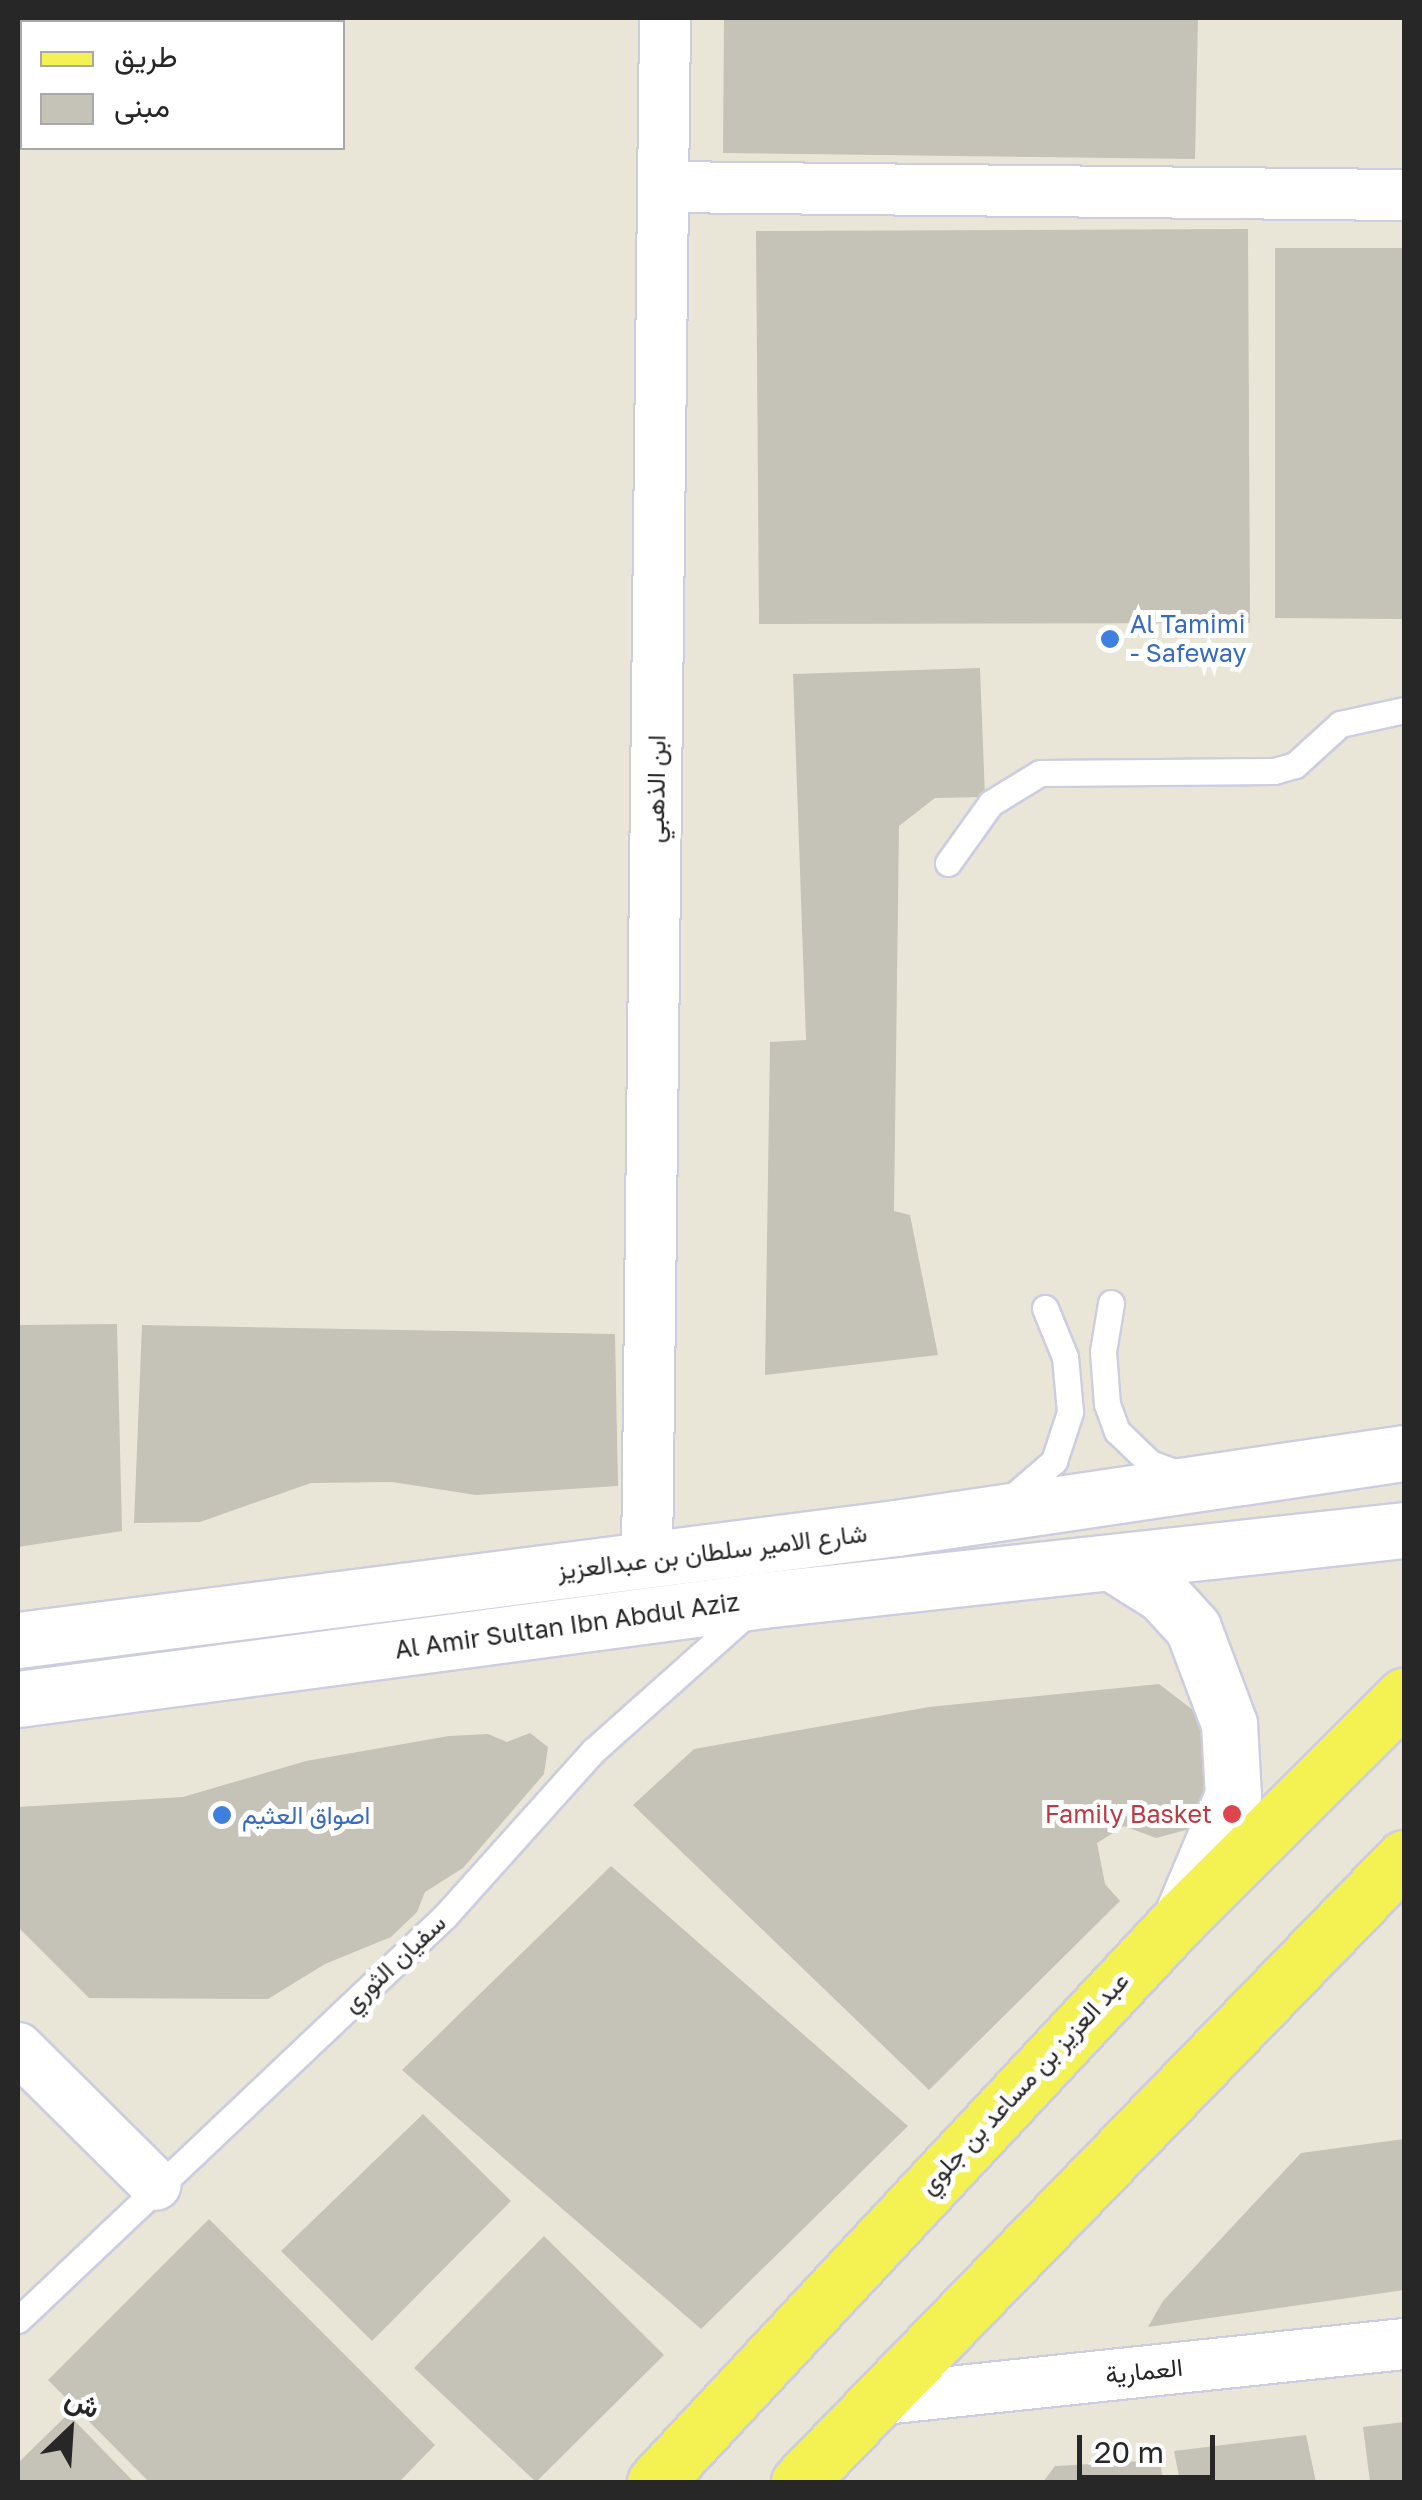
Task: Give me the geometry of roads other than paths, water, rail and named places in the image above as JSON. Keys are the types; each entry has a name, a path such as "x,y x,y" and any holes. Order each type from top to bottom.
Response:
{"main road":[{"name":"عبد العزيز بن مساعد بن جلوي","path":"655,2482 1180,1918 1404,1696"},
{"path":"799,2482 884,2399 1404,1858"}],"street":[{"name":"ابن الذهبي","path":"648,1561 664,18"},
{"path":"663,187 1404,195"},
{"name":"شارع الامير سلطان بن عبدالعزيز","path":"18,1640 985,1516 1404,1453"},
{"name":"Al Amir Sultan Ibn Abdul Aziz","path":"18,1699 763,1600 1117,1566 1404,1530"},
{"path":"1117,1566 1163,1594 1193,1628 1229,1724 1233,1795 1180,1918"},
{"path":"18,2048 156,2184"},
{"name":"العمارية","path":"884,2399 1404,2344"}],"lane":[{"path":"948,864 991,803 1040,773 1274,770 1296,764 1340,724 1404,710"},
{"path":"1111,1303 1103,1352 1107,1404 1118,1431 1150,1464 1208,1485"},
{"path":"985,1516 1054,1461 1065,1437 1065,1357 1045,1308"},
{"name":"سفيان الثوري","path":"18,2320 156,2184 445,1916 593,1751 763,1600"}],"place":[{"name":"Al Tamimi - Safeway","path":"1110,639"},
{"name":"Family Basket","path":"1232,1814"},
{"name":"اصواق العثيم","path":"222,1815"}]}
